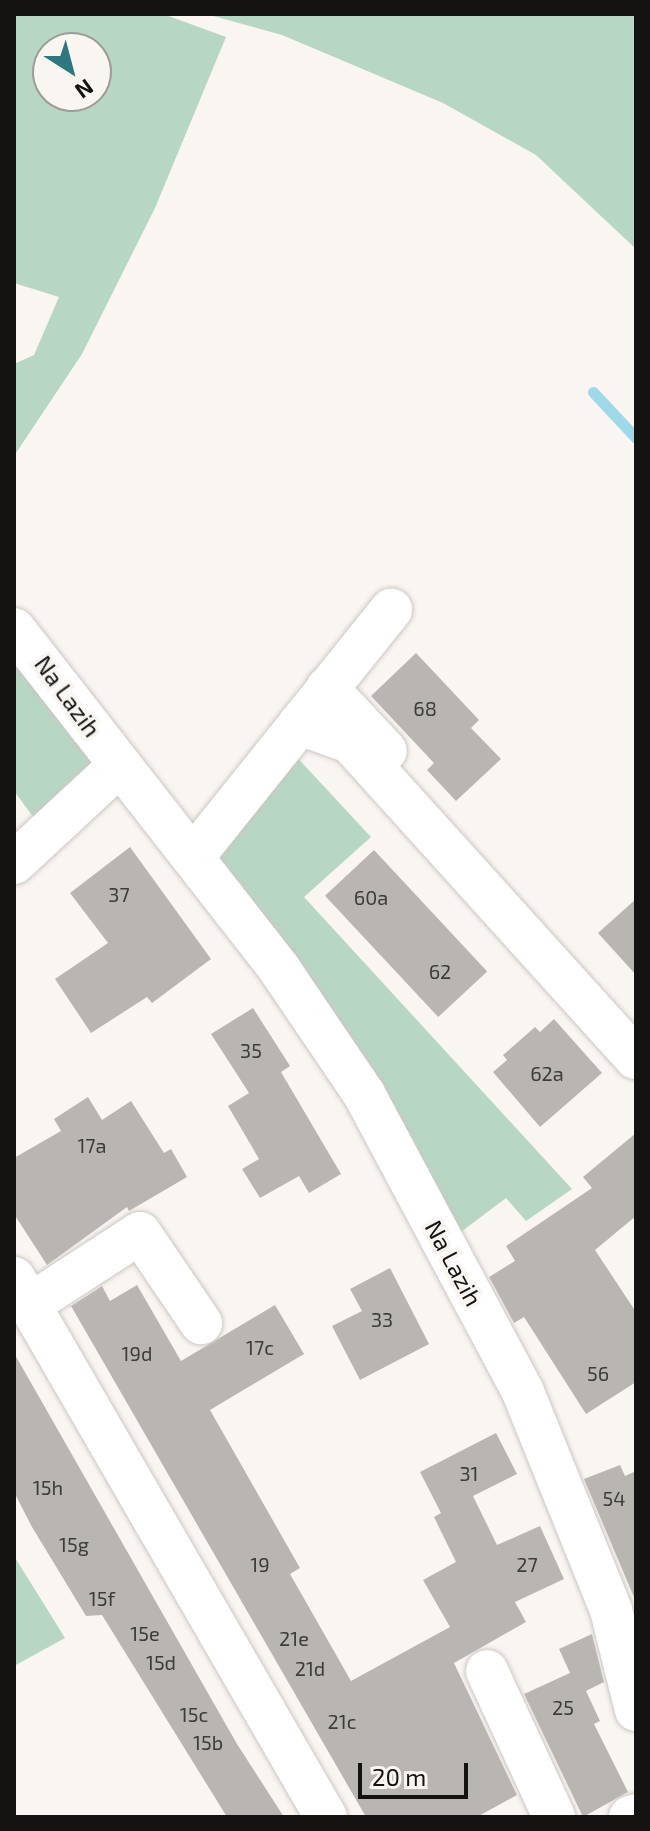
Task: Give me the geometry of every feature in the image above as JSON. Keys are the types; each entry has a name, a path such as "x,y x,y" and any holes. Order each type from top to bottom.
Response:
{"street":[{"path":"193,857 391,610"},
{"name":"Na Lazih","path":"14,629 280,970 364,1094 523,1392 611,1610 636,1710"},
{"path":"327,688 634,1013"},
{"path":"299,724 350,742 636,1058"},
{"path":"14,863 120,765"},
{"path":"201,1323 140,1233 22,1291 326,1817"},
{"path":"487,1671 554,1817"},
{"path":"630,1817 636,1815"}],"green space":[{"path":"14,14 163,14 226,37 155,208 82,354 14,456 14,364 34,355 59,297 14,283"},
{"path":"206,14 636,14 636,249 536,155 443,103 282,35"},
{"path":"14,644 96,746 96,771 40,826 14,791"},
{"path":"291,751 371,837 304,897 572,1189 526,1221 506,1198 453,1238 223,871 214,844"},
{"path":"14,1556 65,1638 14,1666"}],"building":[{"path":"416,653 479,720 471,728 501,759 456,801 427,770 434,763 371,696"},
{"path":"130,847 211,959 152,1003 147,997 91,1033 55,979 108,943 70,893"},
{"path":"374,850 487,971 438,1017 325,896"},
{"path":"636,899 636,975 598,933"},
{"path":"253,1008 290,1066 281,1072 341,1174 309,1193 299,1176 260,1198 242,1169 259,1159 228,1106 249,1093 211,1034"},
{"path":"554,1019 602,1073 540,1127 493,1072 507,1060 503,1055 535,1027 540,1032"},
{"path":"88,1097 102,1120 131,1101 164,1153 171,1149 187,1177 129,1211 127,1207 47,1265 14,1214 14,1158 61,1131 54,1119"},
{"path":"636,1133 636,1216 595,1250 636,1312 636,1382 586,1414 524,1317 514,1323 489,1277 515,1261 506,1246 592,1188 583,1177"},
{"path":"390,1268 429,1344 360,1380 332,1326 362,1311 350,1289"},
{"path":"137,1285 181,1361 275,1305 304,1354 210,1410 300,1568 290,1574 351,1681 450,1627 423,1580 456,1562 434,1517 441,1513 420,1472 496,1433 517,1474 473,1496 497,1545 540,1526 564,1579 515,1602 526,1622 454,1663 517,1795 477,1817 366,1817 71,1306 102,1286 110,1301"},
{"path":"14,1353 237,1744 284,1817 227,1817 102,1615 86,1616 32,1527 14,1492"},
{"path":"620,1465 625,1476 636,1471 636,1602 584,1479"},
{"path":"592,1634 604,1682 586,1691 600,1721 594,1724 628,1792 583,1817 524,1694 570,1673 559,1649"}],"waterway":[{"path":"593,392 636,438"}]}
